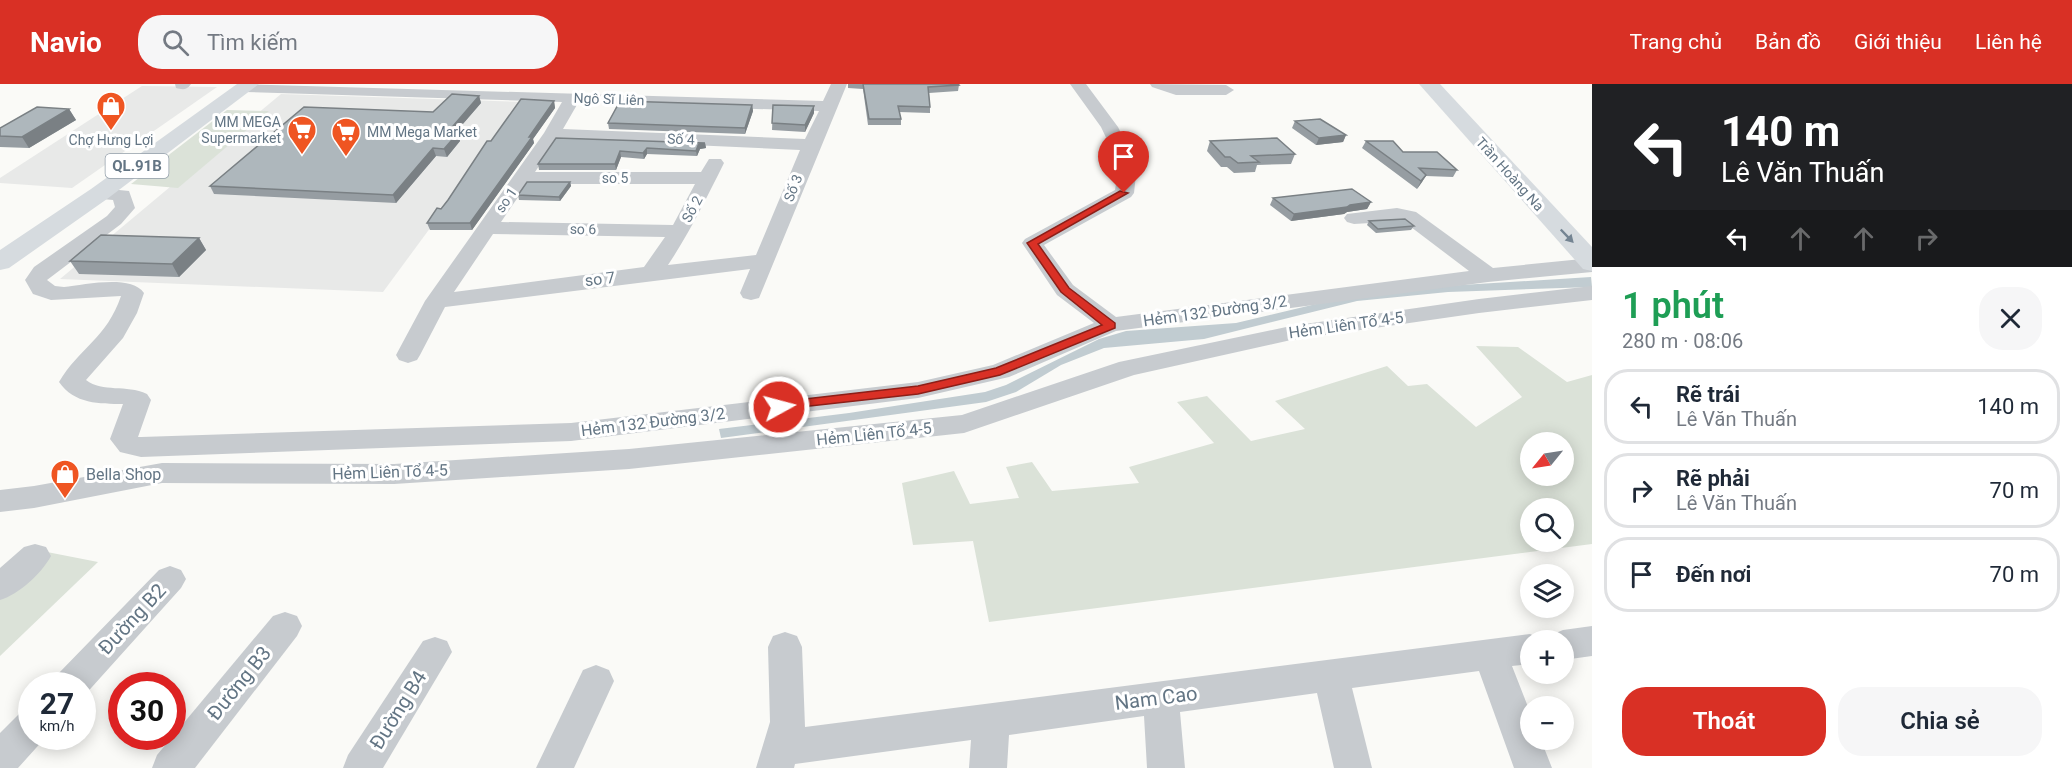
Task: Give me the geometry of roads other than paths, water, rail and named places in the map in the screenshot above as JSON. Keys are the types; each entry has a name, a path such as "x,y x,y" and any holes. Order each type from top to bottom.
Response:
{"main road":[{"name":"Trần Hoàng Na","path":"1429,84 1592,264"},
{"name":"Trần Hoàng Na","path":"1441,84 1592,237"},
{"name":"QL.91B","path":"12,244 99,194 237,85"},
{"name":"QL.91B","path":"0,262 12,244 237,85"}],"street":[{"name":"Số 3","path":"751,293 811,145 839,84"},
{"path":"1158,84 1176,90 1226,90"},
{"name":"Ngô Sĩ Liên","path":"237,85 829,106"},
{"path":"1085,85 1128,165 1124,193 1032,243 1065,290 1111,325"},
{"name":"so 1","path":"408,355 436,301 552,134 573,98"},
{"name":"Số 4","path":"552,134 811,145"},
{"name":"Số 2","path":"651,273 680,231 709,178 723,140"},
{"name":"so 5","path":"521,178 709,178"},
{"name":"Hẻm 132 Đường 3/2","path":"99,194 122,195 125,208 107,225 42,272 36,280 44,292 60,294 106,288 128,290 133,293 131,302 107,343 77,372 72,382 82,391 98,397 121,396 134,397 138,400 124,439 130,446 141,447 571,432 918,390 1000,371 1111,325 1488,275 1592,264"},
{"path":"1354,218 1397,214 1409,216 1488,275"},
{"name":"so 6","path":"487,228 680,231"},
{"name":"so 7","path":"436,301 764,261"},
{"name":"Hẻm Liên Tổ 4-5","path":"0,501 34,497 162,473 394,474 429,472 629,459 964,424 1128,368 1291,333 1479,306 1592,293"},
{"path":"0,587 35,556"},
{"name":"Đường B2","path":"83,672 170,579"},
{"name":"Đường B3","path":"171,768 285,626"},
{"path":"1574,643 1592,641"},
{"path":"778,758 788,722 785,647"},
{"name":"Nam Cao","path":"778,758 991,720 1520,650"},
{"name":"Đường B4","path":"362,768 435,652"},
{"path":"1490,654 1533,768"},
{"path":"1331,675 1353,768"},
{"path":"555,768 596,681"},
{"path":"1161,698 1166,768"},
{"path":"988,768 991,720"},
{"path":"0,760 18,741"}],"place":[{"name":"Chợ Hưng Lợi","path":"111,132"},
{"name":"MM MEGA Supermarket","path":"302,156"},
{"name":"MM Mega Market","path":"346,158"},
{"name":"Bella Shop","path":"65,500"}]}
